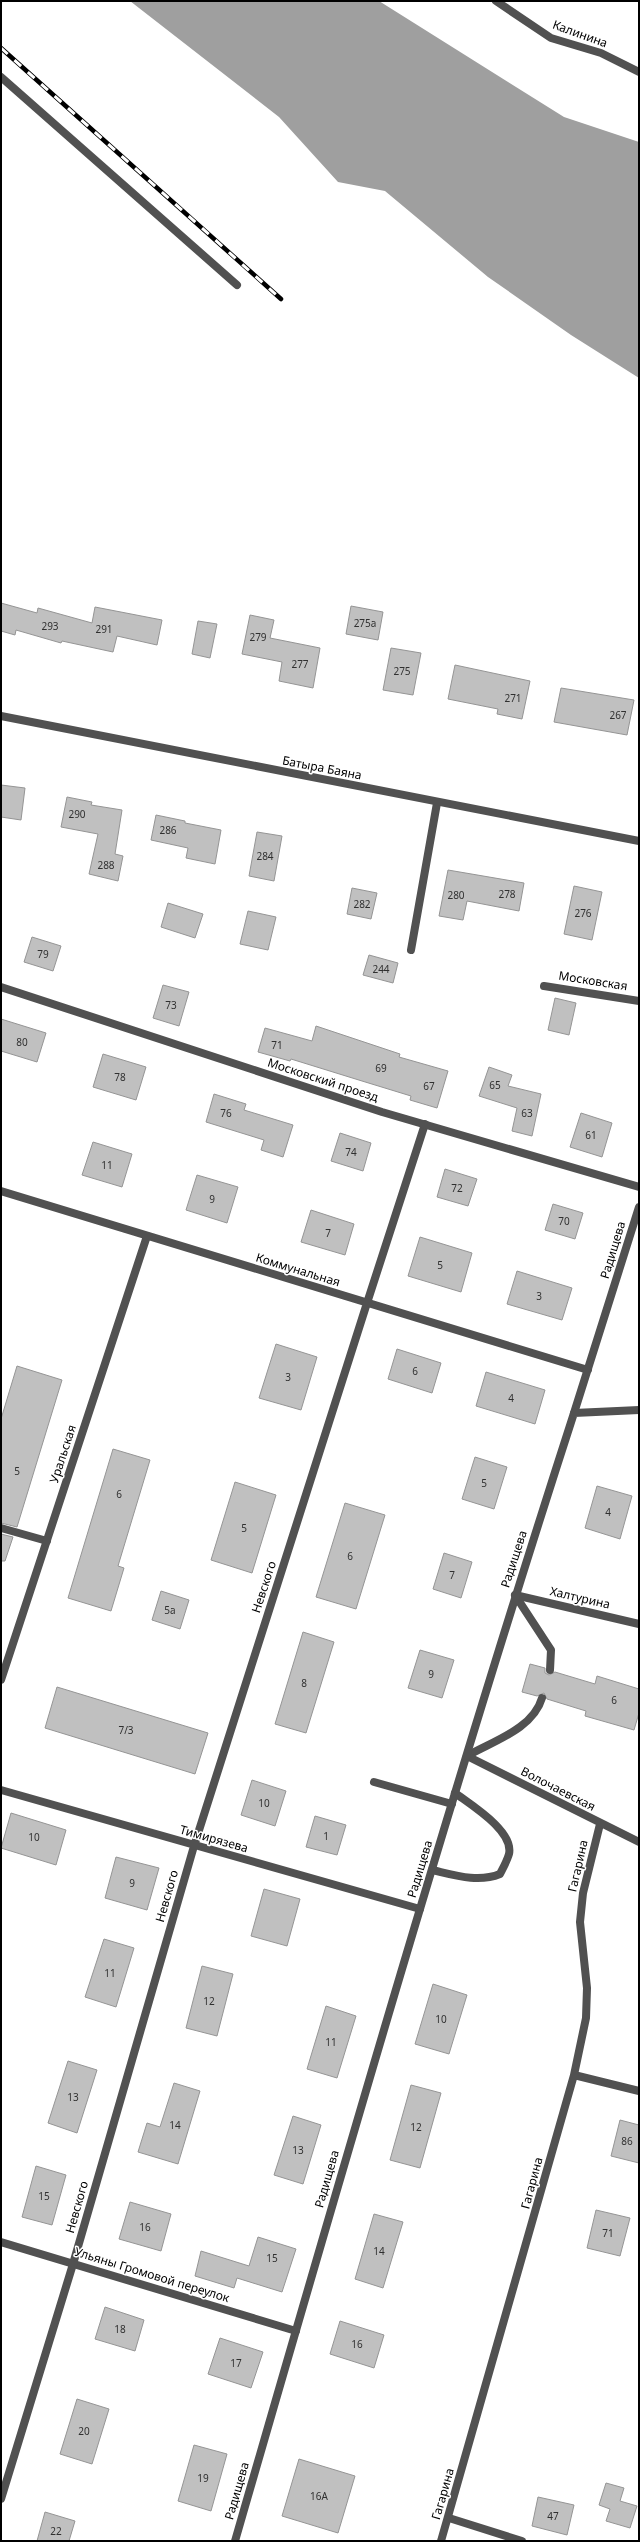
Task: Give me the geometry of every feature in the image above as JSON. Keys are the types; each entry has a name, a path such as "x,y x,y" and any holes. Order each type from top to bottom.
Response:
{"street":[{"name":"Калинина","path":"496,1 551,38 601,53 639,72"},
{"path":"1,77 237,285"},
{"name":"Батыра Баяна","path":"1,716 437,803 639,841"},
{"path":"411,950 437,803"},
{"name":"Московская","path":"544,986 639,1001"},
{"name":"Московский проезд","path":"1,987 426,1124 639,1187"},
{"name":"Невского","path":"1,2499 73,2264 194,1846 367,1303 426,1124"},
{"name":"Коммунальная","path":"1,1191 588,1370"},
{"name":"Радищева","path":"235,2541 455,1793 515,1595 639,1207"},
{"name":"Уральская","path":"1,1680 147,1236"},
{"path":"574,1413 639,1410"},
{"path":"1,1528 47,1541"},
{"path":"515,1595 551,1650 550,1670"},
{"name":"Халтурина","path":"515,1595 639,1624"},
{"path":"467,1756 529,1721 537,1711 542,1698"},
{"name":"Волочаевская","path":"467,1756 600,1824 639,1842"},
{"path":"374,1782 452,1804"},
{"name":"Тимирязева","path":"1,1790 420,1909"},
{"path":"432,1870 463,1877 489,1878 500,1874 509,1853 508,1842 501,1830 455,1793"},
{"name":"Гагарина","path":"441,2541 449,2518 574,2075 586,2018 587,1988 580,1922 583,1893 600,1824"},
{"path":"574,2075 639,2091"},
{"name":"Ульяны Громовой переулок","path":"1,2242 296,2331"},
{"path":"449,2518 522,2541"}],"shaded area":[{"path":"130,1 379,1 564,117 639,142 639,378 571,335 488,277 385,191 338,182 279,117"}],"building":[{"path":"1,603 37,613 38,608 92,623 95,607 162,620 157,645 117,636 113,652 62,641 61,643 16,630 15,635 1,631"},
{"path":"351,606 383,612 378,640 346,634"},
{"path":"250,615 274,620 270,638 320,648 313,688 279,681 282,662 242,654"},
{"path":"198,621 217,624 210,658 192,654"},
{"path":"391,648 421,653 413,695 383,690"},
{"path":"455,665 530,681 522,719 497,714 498,709 448,699"},
{"path":"561,688 634,700 627,735 554,722"},
{"path":"1,785 25,788 21,820 1,817"},
{"path":"67,797 92,802 91,805 122,810 115,854 123,856 118,881 89,874 98,834 61,827"},
{"path":"156,815 185,821 185,823 221,830 215,864 186,858 188,848 151,840"},
{"path":"257,832 282,836 274,881 249,876"},
{"path":"448,870 524,883 519,911 467,901 463,920 439,916"},
{"path":"574,886 602,892 592,940 564,934"},
{"path":"352,888 377,893 371,919 347,914"},
{"path":"168,903 203,914 195,938 161,927"},
{"path":"248,911 276,917 268,950 240,944"},
{"path":"32,937 61,946 53,971 24,962"},
{"path":"369,955 398,963 393,983 363,975"},
{"path":"163,985 189,992 179,1026 153,1018"},
{"path":"555,998 576,1003 569,1035 548,1030"},
{"path":"1,1019 46,1033 37,1062 1,1051"},
{"path":"316,1026 400,1054 399,1057 448,1071 437,1108 410,1100 411,1096 291,1059 290,1061 258,1052 265,1028 312,1041"},
{"path":"103,1054 146,1067 136,1100 93,1087"},
{"path":"489,1067 512,1075 508,1086 541,1094 532,1136 512,1131 517,1108 479,1096"},
{"path":"214,1094 246,1104 244,1110 293,1125 283,1157 261,1150 264,1140 206,1122"},
{"path":"581,1113 612,1123 602,1157 570,1147"},
{"path":"340,1133 371,1143 363,1171 331,1161"},
{"path":"93,1142 132,1154 122,1187 82,1175"},
{"path":"445,1169 477,1179 468,1206 437,1197"},
{"path":"197,1175 238,1187 227,1223 186,1210"},
{"path":"553,1204 583,1213 575,1239 545,1230"},
{"path":"311,1210 354,1224 345,1255 301,1242"},
{"path":"420,1237 472,1253 461,1292 408,1276"},
{"path":"517,1271 572,1288 562,1320 507,1304"},
{"path":"276,1344 317,1357 301,1410 259,1398"},
{"path":"397,1349 441,1363 432,1393 388,1379"},
{"path":"17,1366 62,1380 17,1527 1,1523 1,1419"},
{"path":"486,1372 545,1390 535,1424 476,1406"},
{"path":"113,1449 150,1460 118,1566 124,1568 111,1611 68,1598"},
{"path":"475,1457 507,1467 494,1509 462,1499"},
{"path":"235,1482 276,1495 252,1573 211,1560"},
{"path":"597,1486 632,1496 620,1539 585,1528"},
{"path":"345,1503 385,1515 356,1609 316,1597"},
{"path":"1,1534 13,1537 5,1561 1,1561"},
{"path":"444,1553 472,1562 461,1598 433,1589"},
{"path":"161,1591 189,1600 180,1629 152,1620"},
{"path":"303,1632 334,1642 306,1733 275,1724"},
{"path":"420,1650 454,1660 442,1698 408,1688"},
{"path":"530,1664 545,1668 545,1673 549,1675 555,1672 595,1684 597,1676 639,1689 639,1713 634,1730 585,1716 586,1711 547,1699 544,1693 537,1696 522,1692"},
{"path":"57,1687 208,1733 195,1774 45,1728"},
{"path":"252,1780 286,1791 275,1826 241,1815"},
{"path":"11,1813 66,1830 56,1865 1,1848"},
{"path":"315,1816 346,1825 337,1855 306,1847"},
{"path":"116,1857 159,1868 147,1910 105,1898"},
{"path":"264,1889 300,1899 287,1946 251,1936"},
{"path":"104,1939 134,1948 116,2007 85,1997"},
{"path":"202,1966 233,1974 217,2036 186,2028"},
{"path":"433,1984 467,1995 449,2054 415,2044"},
{"path":"326,2006 356,2016 337,2078 307,2069"},
{"path":"68,2061 97,2070 77,2133 48,2123"},
{"path":"174,2083 200,2091 178,2164 138,2152 147,2123 160,2127"},
{"path":"411,2085 441,2093 420,2168 390,2160"},
{"path":"293,2116 321,2125 303,2184 274,2175"},
{"path":"620,2120 639,2125 639,2163 611,2156"},
{"path":"36,2166 66,2175 52,2225 22,2217"},
{"path":"130,2202 171,2214 161,2251 119,2239"},
{"path":"596,2210 630,2218 620,2256 587,2248"},
{"path":"374,2214 403,2222 383,2288 355,2279"},
{"path":"258,2237 296,2249 282,2292 237,2278 234,2288 195,2276 201,2251 249,2266"},
{"path":"105,2307 144,2320 135,2351 95,2339"},
{"path":"340,2321 384,2335 374,2368 330,2354"},
{"path":"220,2338 263,2352 251,2388 208,2374"},
{"path":"77,2399 109,2409 92,2464 60,2454"},
{"path":"194,2445 227,2454 211,2511 178,2501"},
{"path":"299,2459 355,2476 338,2533 282,2516"},
{"path":"606,2483 624,2488 620,2501 637,2506 630,2528 606,2521 610,2509 599,2505"},
{"path":"538,2497 574,2505 567,2535 532,2526"},
{"path":"45,2512 75,2521 69,2541 37,2541"}],"railway":[{"path":"1,48 281,299"}]}
